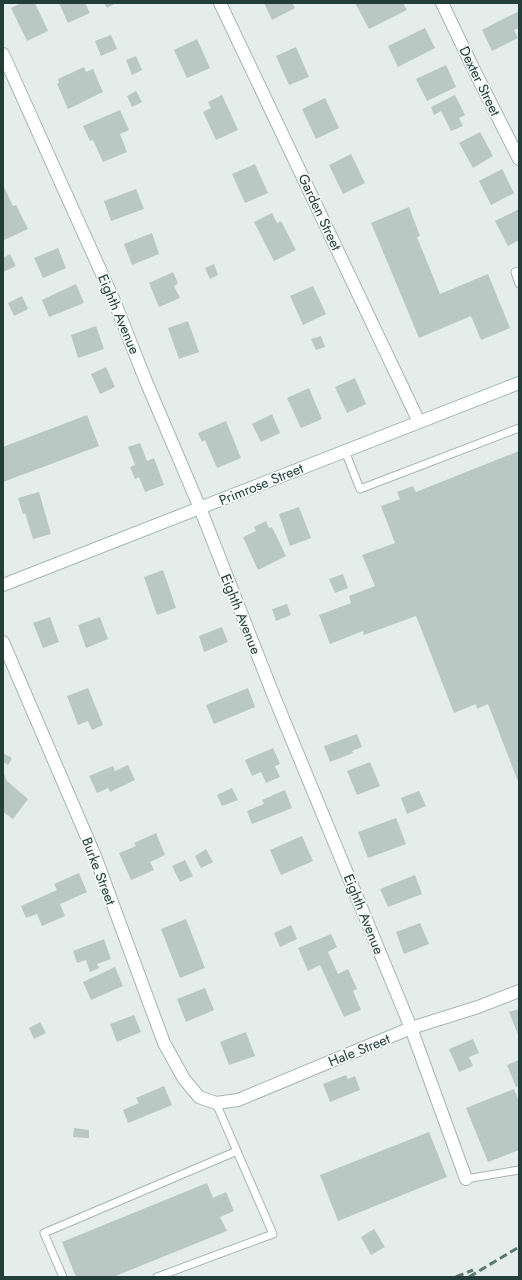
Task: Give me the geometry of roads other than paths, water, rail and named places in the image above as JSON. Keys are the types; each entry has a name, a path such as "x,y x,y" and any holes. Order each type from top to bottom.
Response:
{"street":[{"name":"Garden Street","path":"220,3 420,422"},
{"name":"Dexter Street","path":"442,3 519,159"},
{"name":"Eighth Avenue","path":"3,54 115,303 200,508 273,694 411,1028 466,1179"},
{"name":"Primrose Street","path":"3,585 519,383"},
{"name":"Burke Street","path":"3,642 94,856 164,1043 184,1079 199,1097"},
{"name":"Hale Street","path":"199,1097 216,1103 238,1100 411,1028 478,1007 519,991"}],"lane":[{"path":"517,272 519,284"},
{"path":"345,450 360,489 519,428"},
{"path":"157,1277 273,1234 216,1103"},
{"path":"64,1277 44,1233 237,1151"},
{"path":"466,1179 519,1170"}],"railway":[{"path":"469,1277 519,1247"},
{"path":"456,1277 473,1270"}]}
